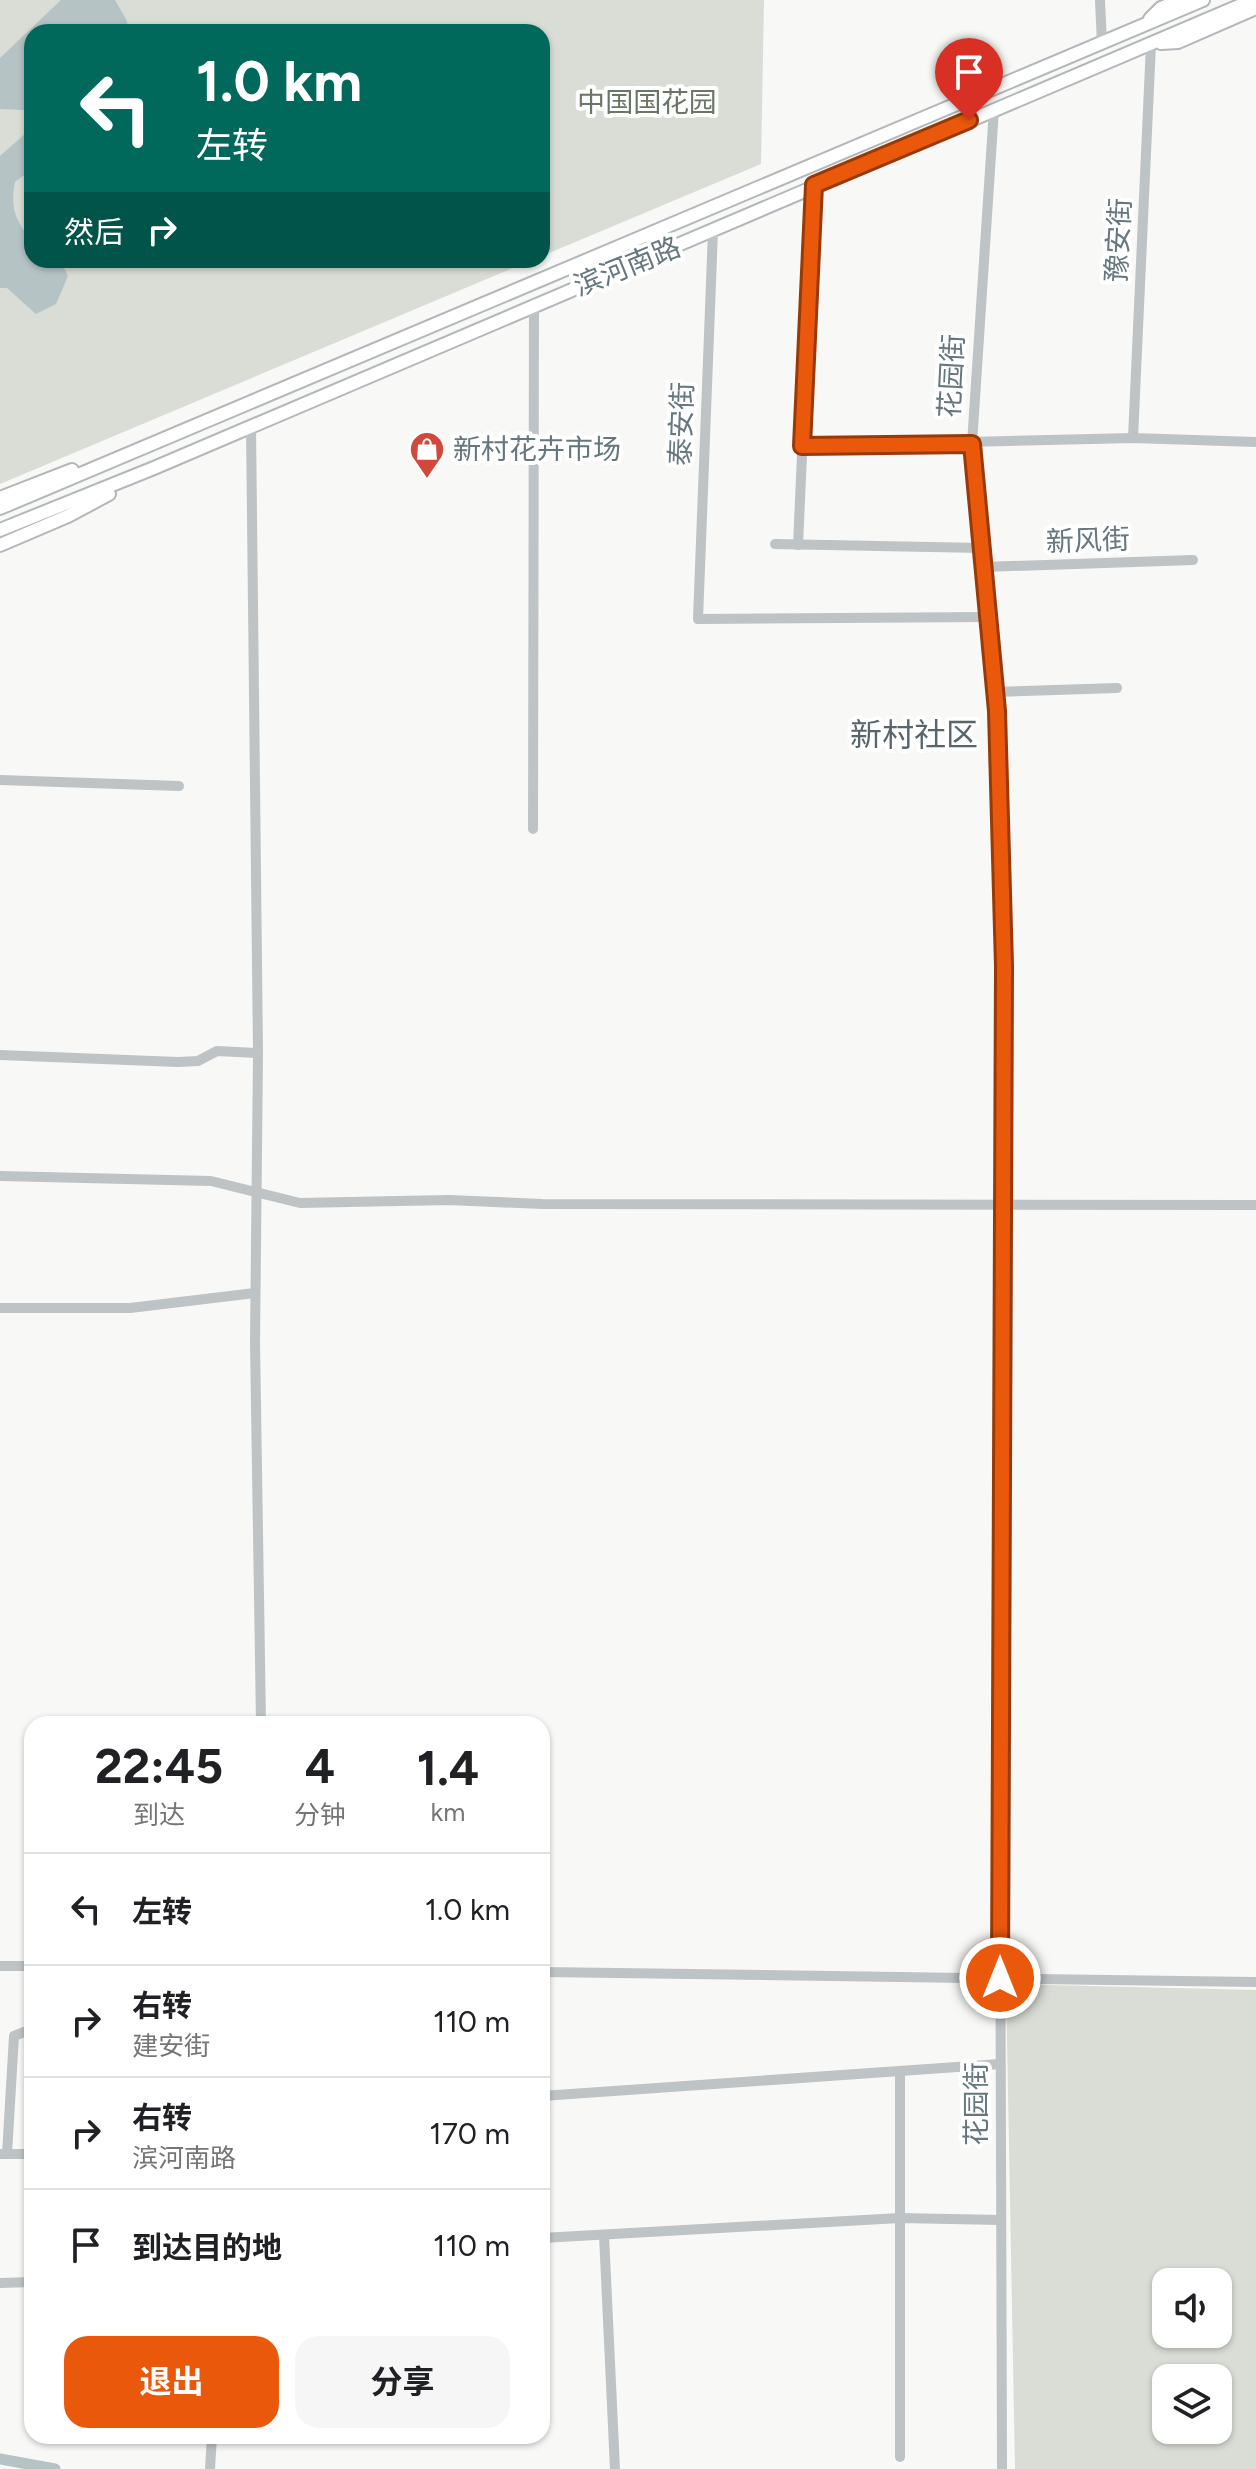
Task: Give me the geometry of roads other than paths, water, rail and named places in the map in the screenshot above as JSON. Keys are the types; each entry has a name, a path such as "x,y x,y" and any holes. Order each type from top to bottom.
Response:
{"main road":[{"path":"1142,26 1161,8 1181,0"},
{"name":"滨河南路","path":"0,508 1203,0"},
{"name":"滨河南路","path":"0,530 154,468 1253,0"},
{"path":"1102,44 1178,42 1256,8"},
{"path":"598,256 606,275"},
{"path":"0,498 50,477 143,447"},
{"path":"0,545 68,516 154,468"}],"street":[{"path":"1100,0 1102,44"},
{"name":"豫安街","path":"1133,438 1151,44"},
{"name":"花园街","path":"994,109 972,444 995,692 1004,966 1000,1978 1002,2469"},
{"path":"798,545 814,185"},
{"name":"泰安街","path":"713,231 698,619 988,617"},
{"path":"533,829 534,304"},
{"path":"251,426 258,1053 255,1293 261,1716"},
{"path":"802,446 1133,438 1256,442"},
{"path":"775,544 982,548"},
{"name":"新风街","path":"983,567 1193,560"},
{"path":"995,692 1117,688"},
{"path":"0,780 179,786"},
{"path":"0,1055 178,1062 198,1061 217,1051 258,1053"},
{"path":"0,1176 211,1181 300,1203 449,1200 557,1204 1256,1205"},
{"path":"0,1308 130,1308 255,1293"},
{"path":"0,1966 24,1966"},
{"path":"550,1972 1256,1982"},
{"path":"4,2154 14,2036 24,2032"},
{"path":"550,2095 1000,2064"},
{"path":"900,2071 900,2457"},
{"path":"550,2238 900,2218 1001,2220"},
{"path":"604,2235 615,2466"},
{"path":"0,2283 24,2282"},
{"path":"210,2469 212,2444"}],"waterway":[{"path":"0,2459 55,2469"}],"place":[{"name":"新村花卉市场","path":"427,480"}],"district":[{"name":"新村社区","path":"914,735"}],"park label":[{"name":"中国国花园","path":"647,102"}]}
